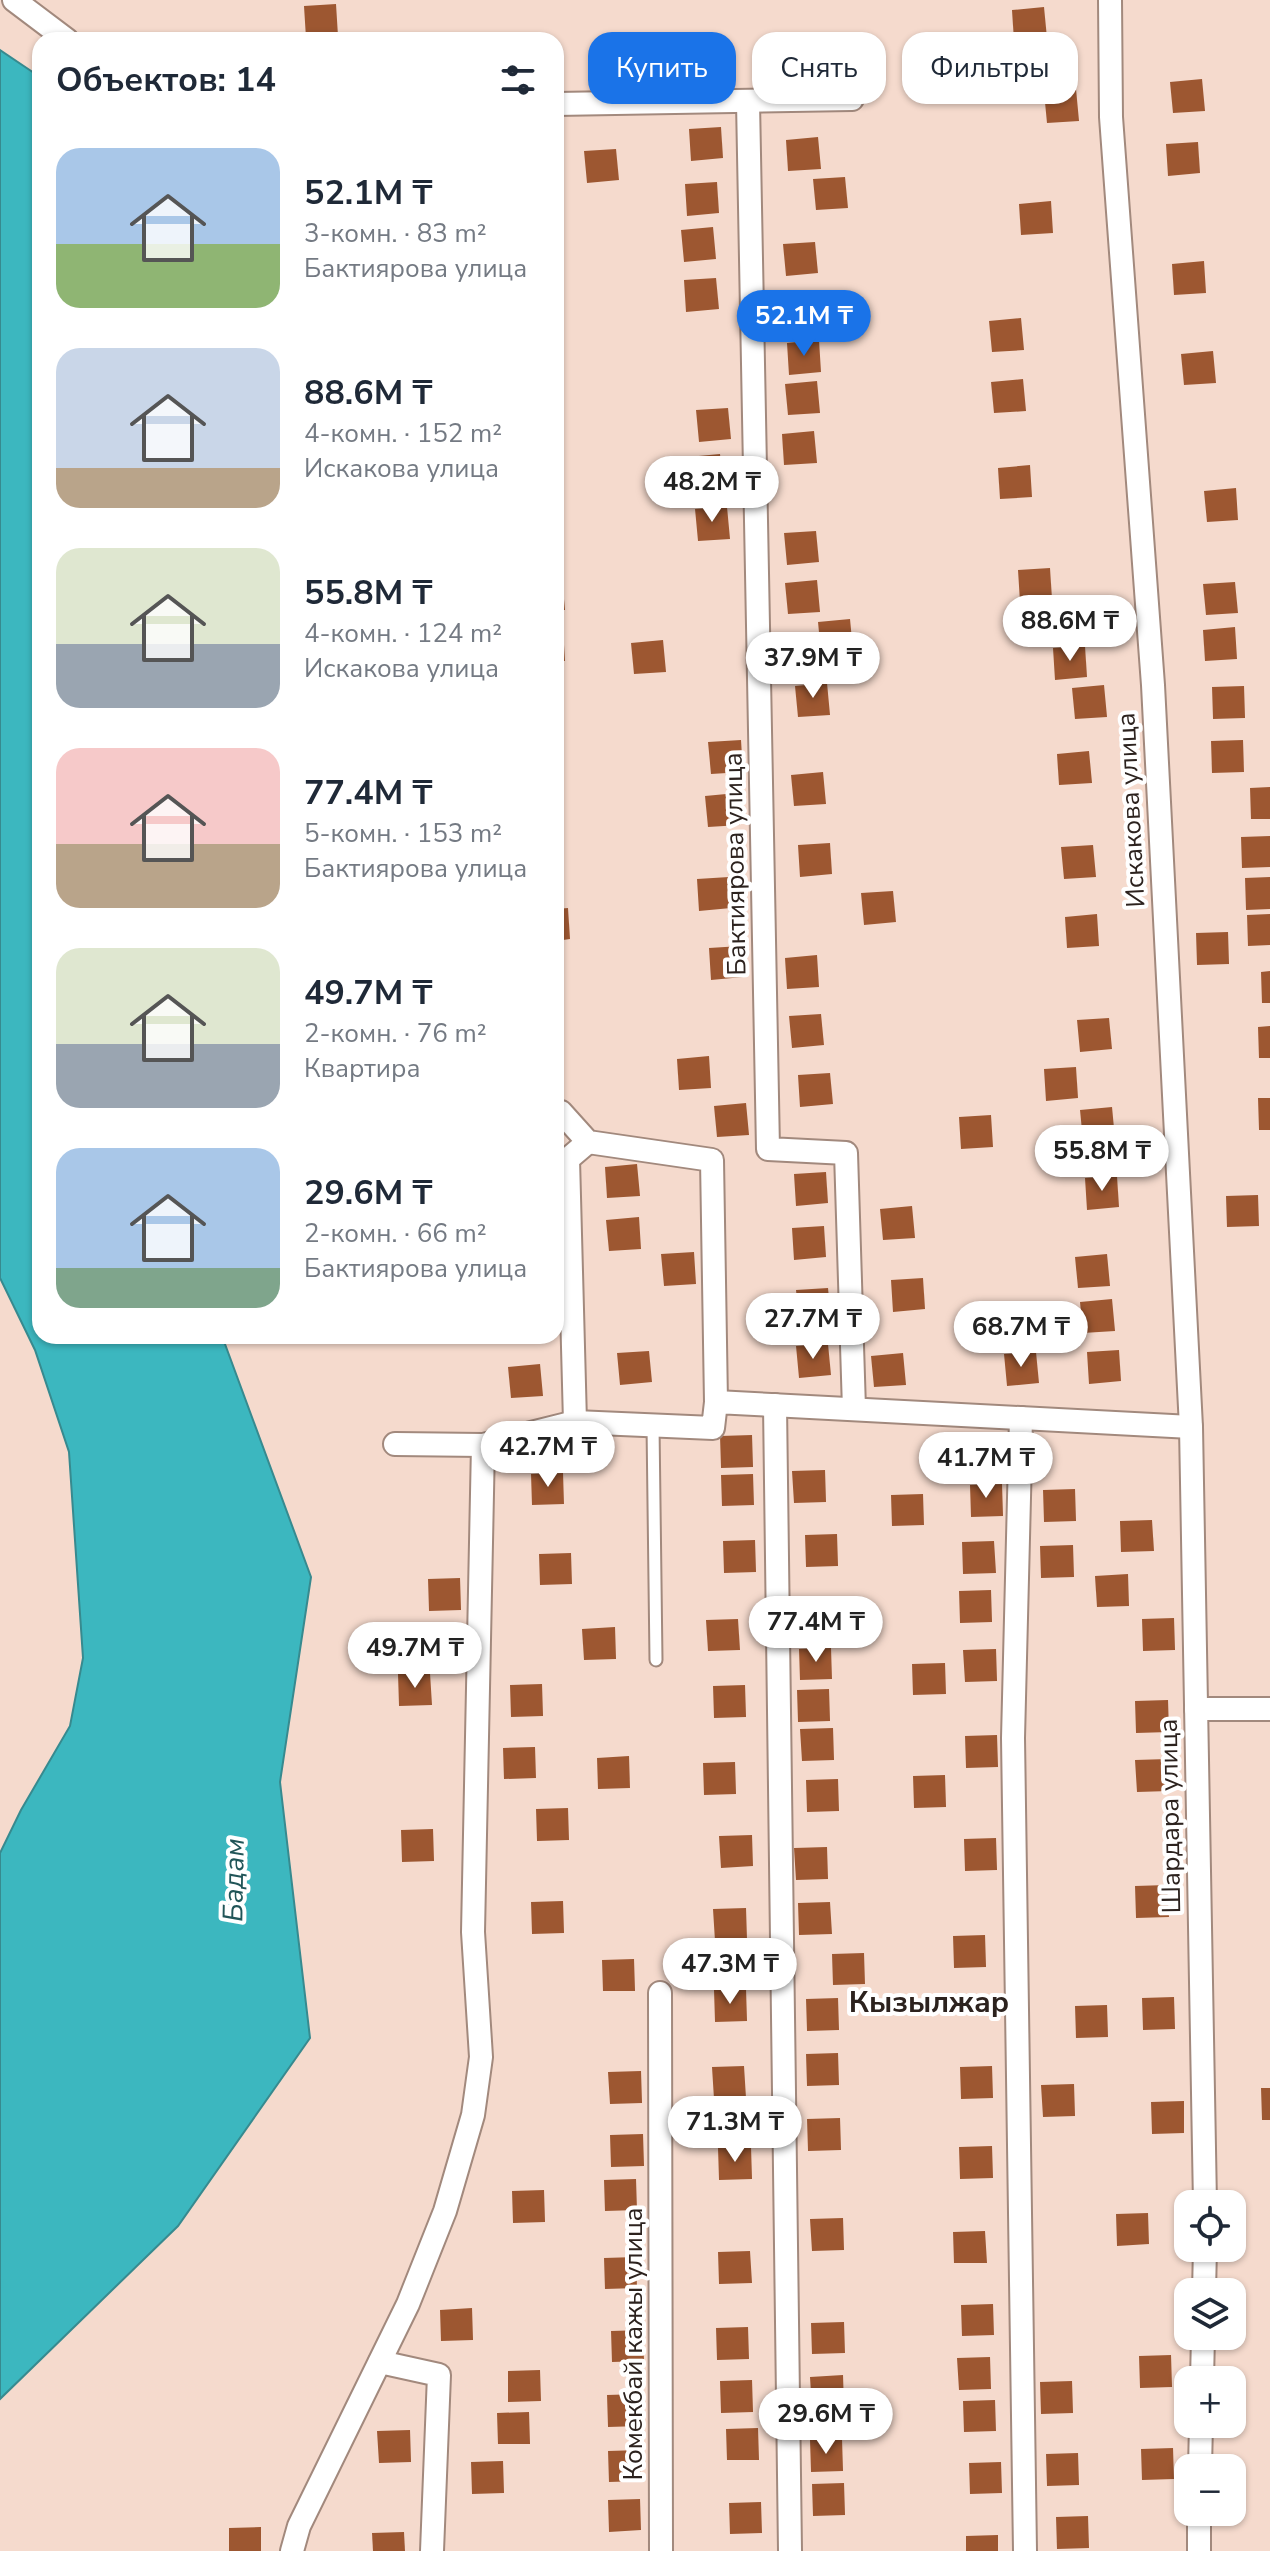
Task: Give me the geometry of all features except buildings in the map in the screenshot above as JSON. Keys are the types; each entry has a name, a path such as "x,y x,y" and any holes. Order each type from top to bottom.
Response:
{"street":[{"path":"14,0 57,32"},
{"name":"Искакова улица","path":"1110,0 1111,117 1153,685 1191,1427"},
{"name":"Бактиярова улица","path":"748,102 768,1149 846,1153 854,1409"},
{"path":"564,104 752,102"},
{"path":"395,1444 483,1445 575,1422 713,1428 716,1402 712,1160 588,1142 564,1115"},
{"path":"575,1422 568,1159 588,1142"},
{"path":"716,1402 1191,1427"},
{"path":"775,1405 790,2551"},
{"path":"1021,1418 1013,1738 1025,2551"},
{"name":"Шардара улица","path":"1191,1427 1205,2190"},
{"path":"292,2551 299,2526 408,2304 445,2211 473,2115 481,2057 473,1932 483,1445"},
{"path":"1196,1709 1270,1709"},
{"name":"Комекбай кажы улица","path":"660,1993 661,2551"},
{"path":"380,2362 439,2375 432,2551"},
{"path":"1199,2526 1199,2551"}],"lane":[{"path":"653,1425 656,1660"}],"water":[{"path":"0,50 32,72 32,1344 0,1278"},
{"name":"Бадам","path":"32,1344 225,1344 311,1577 280,1782 310,2038 178,2226 0,2399 0,1853 70,1726 83,1658 69,1452"}],"district":[{"name":"Кызылжар","path":"929,2002"}]}
